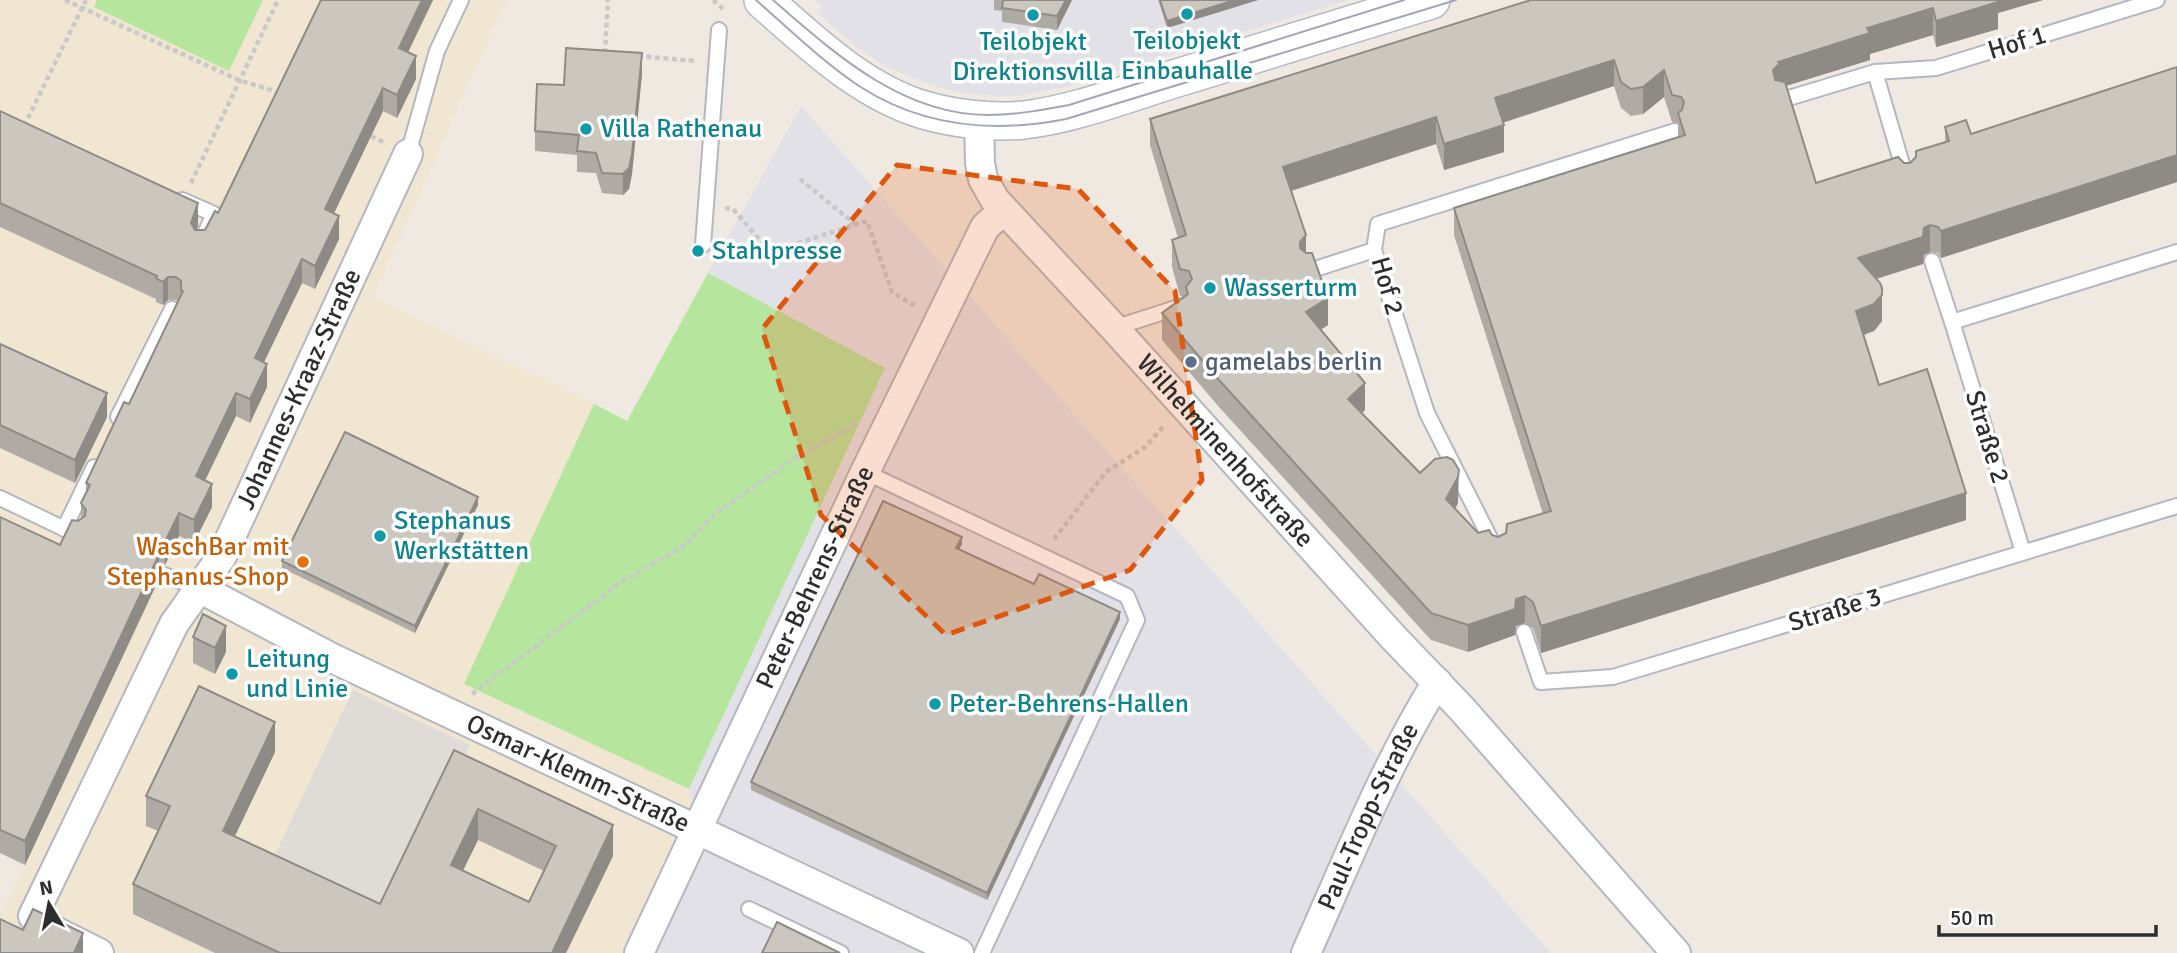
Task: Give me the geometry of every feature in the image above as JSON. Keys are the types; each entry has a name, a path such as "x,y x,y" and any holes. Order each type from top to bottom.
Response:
{"street":[{"path":"763,0 825,53 876,89 922,110 979,120 1044,117 1431,0"},
{"name":"Wilhelminenhofstraße","path":"979,120 983,179 995,200 1437,682 1676,953"},
{"name":"Johannes-Kraaz-Straße","path":"99,953 31,921 174,624 222,556 408,154"},
{"name":"Peter-Behrens-Straße","path":"639,953 865,472 985,227 1004,210"},
{"name":"Osmar-Klemm-Straße","path":"200,588 332,658 959,953"},
{"name":"Paul-Tropp-Straße","path":"1306,953 1389,771 1417,714 1437,682"}],"lane":[{"name":"Johannes-Kraaz-Straße","path":"408,154 437,51 461,0"},
{"name":"Hof 1","path":"1782,100 1875,72 1936,68 2157,0"},
{"path":"703,245 719,30"},
{"path":"1875,72 1907,181"},
{"name":"Hof 2","path":"1498,554 1427,413 1374,250 1378,224 1675,131"},
{"path":"177,197 214,214 200,245"},
{"path":"1309,271 1374,250"},
{"path":"1952,322 2177,252"},
{"name":"Straße 2","path":"1932,261 2023,552"},
{"path":"1114,328 1183,305"},
{"path":"110,435 172,309"},
{"path":"0,498 70,532 100,455"},
{"path":"865,472 1127,596 1137,620 982,953"},
{"name":"Straße 3","path":"1524,632 1541,682 1613,677 2177,506"},
{"path":"161,574 200,588"},
{"path":"749,909 841,953"}],"path":[{"path":"65,0 241,81 287,95"},
{"path":"23,127 86,0"},
{"path":"177,197 241,81 278,0"},
{"path":"604,62 608,0"},
{"path":"605,53 617,54"},
{"path":"630,55 718,63"},
{"path":"800,179 856,224"},
{"path":"707,207 733,209 770,252 867,221 892,292 940,320"},
{"path":"1041,556 1107,472 1144,447 1185,406"},
{"path":"457,717 470,696 624,580 682,547 715,514 795,458 869,417 887,427"}],"highlighted area":[{"path":"897,165 1078,189 1175,291 1202,480 1130,570 946,635 821,515 762,329"}],"shaded area":[{"path":"0,0 506,0 373,297 594,404 465,684 689,789 698,830 639,953 0,953 0,915 25,865 0,540"},
{"path":"814,0 1348,0 1066,87 1018,96 995,96 961,93 934,86 885,66 854,45 817,13 822,7"},
{"path":"801,106 1551,953 639,953 698,830 689,789 885,368 708,273"},
{"path":"353,690 470,745 386,923 263,880"}],"green space":[{"path":"97,0 263,0 229,71 94,7"},
{"path":"708,273 885,368 689,789 464,684 594,404 627,421"}],"building":[{"path":"321,0 422,0 399,48 416,56 397,95 383,88 325,209 339,216 315,266 302,259 255,358 267,364 250,399 236,393 196,476 212,484 194,520 179,513 165,542 159,541 152,547 152,553 157,559 25,841 0,830 0,517 60,545 72,520 78,521 85,516 86,510 81,503 90,485 86,483 124,402 129,404 183,291 181,281 176,277 168,277 163,282 156,278 157,276 0,203 0,111 198,203 191,223 195,230 205,230 215,211 218,213"},
{"path":"1003,0 1066,0 1057,16 1002,8"},
{"path":"1160,0 1235,0 1167,21"},
{"path":"1531,0 1998,0 1936,21 1933,8 1867,28 1870,33 1778,62 1773,70 1775,80 1785,82 1816,183 1898,157 1904,163 1910,163 1916,157 1916,151 1949,141 1945,127 1966,120 1971,134 2177,67 2177,155 1941,231 1930,225 1924,228 1923,237 1858,258 1882,288 1882,295 1874,304 1856,311 1879,385 1927,369 1966,493 1541,626 1533,602 1525,596 1516,599 1515,609 1468,625 1431,613 1219,380 1162,313 1188,294 1186,287 1192,279 1189,271 1180,269 1172,240 1186,235 1150,119","holes":["1614,60 1621,82 1631,89 1643,87 1664,70 1672,95 1681,97 1684,102 1678,113 1685,135 1454,208 1551,511 1507,524 1506,533 1498,537 1492,535 1489,530 1478,533 1446,499 1458,477 1459,470 1453,460 1447,457 1435,459 1420,473 1348,399 1365,383 1306,312 1328,298 1312,253 1306,253 1300,248 1300,242 1306,235 1283,167 1436,117 1444,144 1504,125 1495,98"]},
{"name":"Villa Rathenau","path":"566,48 642,53 632,154 629,168 623,174 602,173 596,153 577,151 579,135 535,131 537,84 564,85"},
{"path":"0,344 107,393 75,460 0,425"},
{"name":"Stephanus Werkstätten","path":"345,432 478,497 415,626 282,561"},
{"name":"Peter-Behrens-Hallen","path":"883,501 962,537 956,548 1034,584 1039,574 1120,612 987,893 751,782"},
{"path":"203,614 226,626 215,648 193,637"},
{"path":"199,686 275,722 223,831 380,904 454,750 613,825 552,953 280,953 133,884 170,806 146,796","holes":["478,809 556,846 529,902 451,865"]},
{"path":"33,909 83,933 74,953 0,953 0,919 23,930"},
{"path":"777,922 840,953 762,953"}],"tram line":[{"path":"756,0 832,66 883,100 933,118 986,126 1013,126 1066,119 1456,0"},
{"path":"773,0 845,60 898,93 957,112 988,115 1069,105 1404,0"}],"place":[{"name":"Teilobjekt Einbauhalle","path":"1187,14"},
{"name":"Teilobjekt Direktionsvilla","path":"1033,15"},
{"name":"Villa Rathenau","path":"586,129"},
{"name":"Stahlpresse","path":"698,251"},
{"name":"Wasserturm","path":"1210,288"},
{"name":"gamelabs berlin","path":"1191,362"},
{"name":"Stephanus Werkstätten","path":"380,536"},
{"name":"WaschBar mit Stephanus-Shop","path":"303,562"},
{"name":"Leitung und Linie","path":"232,674"},
{"name":"Peter-Behrens-Hallen","path":"935,704"}]}
